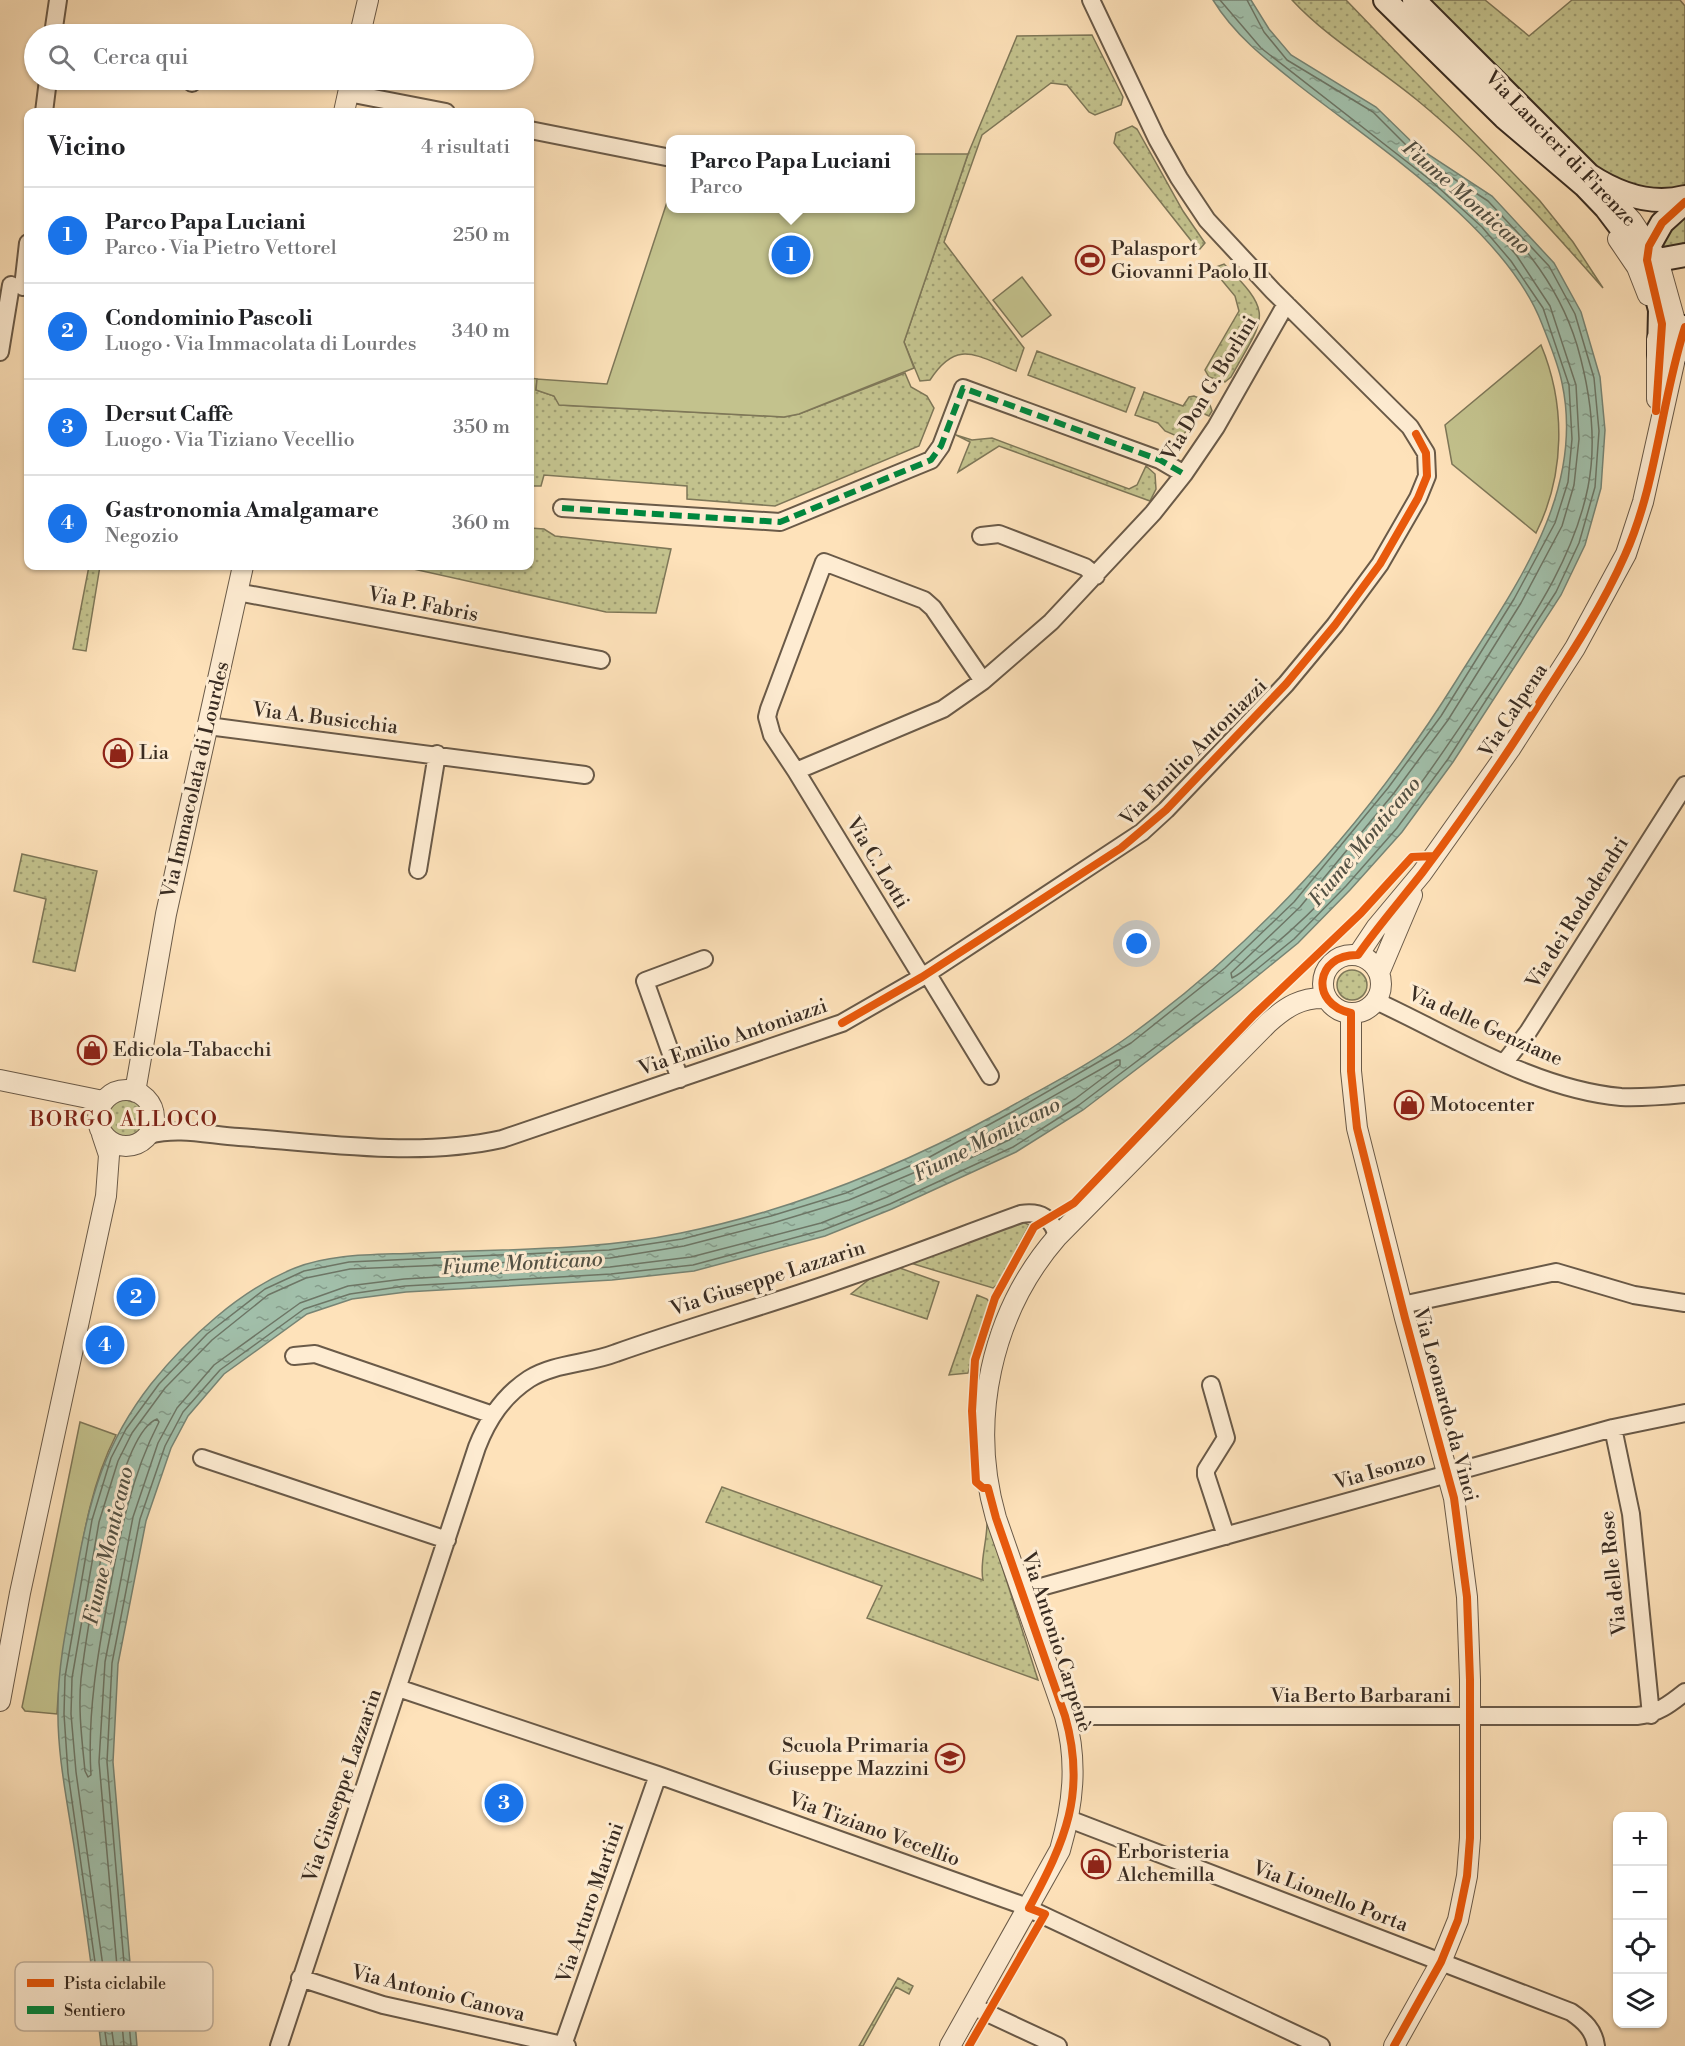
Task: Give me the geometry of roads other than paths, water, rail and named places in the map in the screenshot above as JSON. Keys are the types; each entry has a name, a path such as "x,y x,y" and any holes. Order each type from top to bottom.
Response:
{"main road":[{"name":"Via Lancieri di Firenze","path":"1385,0 1504,117 1584,185 1606,208 1640,253 1652,255"},
{"name":"Via Lancieri di Firenze","path":"1414,0 1589,176"},
{"path":"1589,176 1621,193 1641,198 1660,201 1685,197"},
{"path":"1668,354 1652,255 1662,223 1685,202"},
{"path":"1652,255 1685,255"},
{"path":"1668,354 1685,327"}],"street":[{"path":"54,24 58,0"},
{"path":"362,24 368,0"},
{"name":"Via Emilio Antoniazzi","path":"151,1132 429,1149 465,1147 502,1139 823,1031 925,975 1121,848 1166,810 1279,692 1335,625 1380,564 1418,498 1424,485 1428,465 1426,453 1416,434 1226,242 1192,200 1158,139 1091,0"},
{"path":"44,108 47,90"},
{"path":"345,108 348,90"},
{"path":"364,90 431,108"},
{"name":"Via Calpena","path":"1358,955 1376,927 1422,873 1510,749 1599,606 1626,554 1653,462 1668,354 1647,292 1625,248 1568,182 1504,117"},
{"path":"534,131 666,157"},
{"name":"Via Lancieri di Firenze","path":"1589,176 1617,204 1652,255"},
{"path":"0,352 24,257"},
{"name":"Via Don G. Borlini","path":"796,771 943,708 983,681 1051,622 1096,576 1184,474 1216,428 1286,304"},
{"path":"562,508 780,522 931,460 941,446 963,388 1160,460 1184,474"},
{"path":"981,536 999,534 1085,567 1096,576"},
{"path":"796,771 772,735 767,717 825,562 924,600 933,608 983,681"},
{"name":"Via Immacolata di Lourdes","path":"128,1091 242,570"},
{"name":"Via P. Fabris","path":"237,592 602,660"},
{"name":"Via A. Busicchia","path":"208,726 585,775"},
{"path":"418,870 437,754"},
{"name":"Via C. Lotti","path":"796,771 990,1076"},
{"name":"Via dei Rododendri","path":"1504,1063 1528,1032 1685,784"},
{"name":"Via Calpena","path":"1379,973 1422,873"},
{"path":"1358,955 1374,964 1379,973 1380,992 1376,1001 1369,1008 1351,1013 1341,1011 1326,998 1323,989 1326,970 1339,957 1358,955"},
{"path":"680,1078 645,981 704,959"},
{"name":"Via Antonio Carpenè","path":"950,2046 1060,1850 1069,1819 1073,1754 1065,1716 996,1518 988,1488 985,1412 992,1365 1004,1320 1029,1273 1057,1237 1282,1010 1305,999 1326,998"},
{"name":"Via delle Genziane","path":"1376,1001 1504,1063 1579,1090 1621,1096 1685,1094"},
{"name":"Via Leonardo da Vinci","path":"1351,1013 1351,1071 1357,1128 1454,1498 1467,1597 1470,1838 1467,1876 1458,1920 1441,1962 1394,2046"},
{"path":"0,1080 101,1105 128,1091 149,1103 151,1132 109,1178"},
{"path":"0,1701 109,1178 109,1155 99,1127 101,1105"},
{"path":"102,1134 116,1144 151,1132"},
{"name":"Via Giuseppe Lazzarin","path":"279,2046 477,1447 493,1415 517,1388 547,1370 613,1354 673,1332 845,1278 1021,1214 1038,1214 1045,1217 1055,1229 1057,1237"},
{"path":"1402,1305 1556,1272 1644,1297 1685,1303"},
{"path":"294,1356 315,1354 493,1415"},
{"path":"1211,1385 1226,1438 1206,1470 1206,1475 1226,1536"},
{"name":"Via Isonzo","path":"1023,1592 1613,1428 1685,1413"},
{"name":"Via delle Rose","path":"1613,1428 1631,1514 1651,1715"},
{"path":"202,1458 447,1540"},
{"name":"Via Tiziano Vecellio","path":"398,1688 658,1775 1029,1908 1321,2046"},
{"path":"1651,1715 1685,1692"},
{"name":"Via Berto Barbarani","path":"1065,1716 1469,1718 1525,1714 1651,1715"},
{"name":"Via Arturo Martini","path":"565,2046 658,1775"},
{"name":"Via Lionello Porta","path":"1069,1819 1571,2012 1589,2027 1596,2046"},
{"name":"Via Antonio Canova","path":"300,1978 383,2005 565,2046"},
{"path":"972,2006 1058,2046"}],"water":[{"name":"Fiume Monticano","path":"1213,0 1251,0 1269,29 1291,55 1376,107 1417,147 1492,196 1554,263 1581,312 1600,377 1605,430 1601,488 1585,545 1561,595 1453,762 1402,832 1350,890 1298,943 1239,991 1083,1110 1016,1152 892,1209 825,1236 694,1271 612,1280 406,1292 352,1299 307,1314 224,1374 188,1416 171,1448 146,1521 118,1664 113,1762 130,1962 91,1962 61,1760 58,1725 58,1690 64,1638 88,1518 94,1494 111,1449 135,1406 151,1384 198,1333 235,1302 255,1289 275,1277 310,1263 355,1256 583,1246 681,1233 764,1212 844,1185 922,1152 999,1113 1067,1075 1132,1034 1226,958 1269,916 1311,873 1388,780 1423,731 1500,612 1539,540 1554,503 1563,464 1567,424 1562,383 1542,324 1524,289 1500,256 1470,224 1402,164 1264,58 1222,13"},
{"path":"99,2031 136,2031 137,2046 101,2046"}],"place":[{"name":"Parco Papa Luciani","path":"791,255"},
{"name":"Palasport Giovanni Paolo II","path":"1090,260"},
{"name":"Lia","path":"118,753"},
{"name":"Edicola-Tabacchi","path":"92,1050"},
{"name":"Motocenter","path":"1409,1105"},
{"name":"Condominio Pascoli","path":"136,1297"},
{"name":"Gastronomia Amalgamare","path":"105,1345"},
{"name":"Scuola Primaria Giuseppe Mazzini","path":"950,1758"},
{"name":"Dersut Caffè","path":"504,1803"},
{"name":"Erboristeria Alchemilla","path":"1096,1864"}],"district":[{"name":"BORGO ALLOCO","path":"124,1120"}]}
